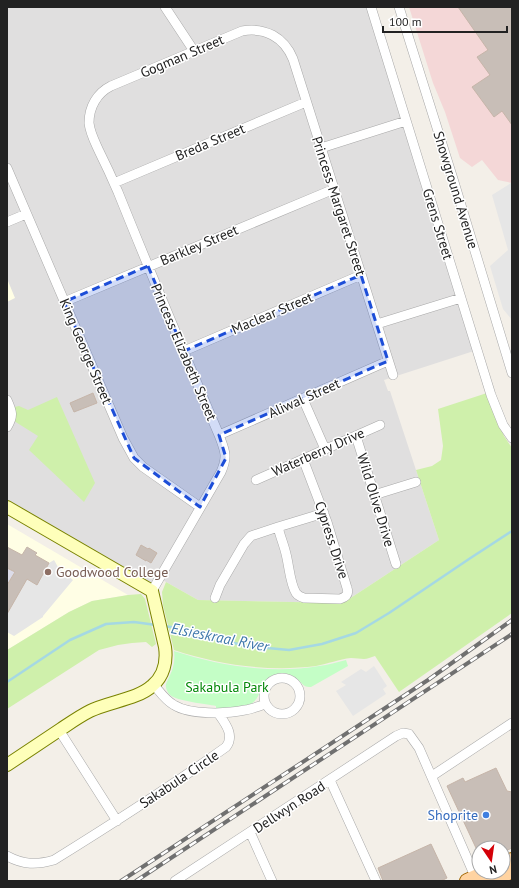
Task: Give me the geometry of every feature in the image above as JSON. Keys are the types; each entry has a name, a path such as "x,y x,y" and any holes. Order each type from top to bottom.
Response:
{"main road":[{"path":"491,881 512,871"}],"street":[{"path":"165,7 194,51"},
{"name":"Grens Street","path":"371,7 491,395 503,425 512,438"},
{"name":"Showground Avenue","path":"399,7 512,373"},
{"name":"Gogman Street","path":"92,106 102,92 111,86 235,33 249,30 263,31 279,40"},
{"name":"Princess Margaret Street","path":"279,40 286,46 291,54 392,375"},
{"name":"Breda Street","path":"114,183 306,102"},
{"name":"Princess Elizabeth Street","path":"92,106 90,130 114,183 219,435 226,458 152,591"},
{"path":"321,148 406,121"},
{"name":"King George Street","path":"7,168 123,438 131,453 143,467 200,507"},
{"name":"Barkley Street","path":"64,302 334,189"},
{"path":"7,222 26,214"},
{"name":"Maclear Street","path":"184,351 361,275"},
{"path":"377,324 461,298"},
{"name":"Aliwal Street","path":"219,435 388,361"},
{"path":"302,399 326,449"},
{"path":"7,427 12,418 9,404"},
{"name":"Waterberry Drive","path":"256,480 380,425"},
{"name":"Wild Olive Drive","path":"356,436 396,564"},
{"name":"Cypress Drive","path":"278,526 296,594 299,597 304,598 340,599 345,597 348,591 324,513 303,459"},
{"path":"374,495 416,482"},
{"path":"7,507 152,591 166,656 165,666 154,685 136,695 90,711 7,765"},
{"path":"215,598 220,585 244,544 251,536 278,526 324,513"},
{"path":"154,685 169,702 180,708 194,711 208,713 245,710 266,704"},
{"name":"Sakabula Circle","path":"7,856 21,862 33,864 54,860 118,820 226,747 230,740 230,733 226,723 218,712"},
{"path":"471,864 432,776 511,727"},
{"path":"59,730 118,820"},
{"name":"Dellwyn Road","path":"175,881 396,736 403,733 409,734 414,740 432,776"},
{"path":"330,780 376,881"},
{"path":"250,832 272,881"}],"highlighted area":[{"path":"148,266 184,351 361,275 388,361 219,435 226,458 200,507 134,458 64,302"}],"shaded area":[{"path":"7,7 370,7 477,350 384,380 388,391 390,391 439,540 343,603 198,600 159,578 152,591 7,508"},
{"path":"409,7 512,7 512,183 498,180 482,160 472,167 460,158 445,112 433,83"},
{"path":"511,183 512,320 503,309 490,266 508,250 492,195"},
{"path":"8,281 15,298 7,302 7,282"},
{"name":"Goodwood College","path":"7,524 128,595 92,601 69,612 7,650"},
{"path":"54,560 58,567 73,580 43,617 14,636 7,632 7,614 31,571 34,573 30,581 37,584 49,563"},
{"path":"7,568 15,572 7,585"},
{"path":"374,666 387,686 383,689 386,694 353,716 336,691 346,685 341,682 361,669 366,672"}],"green space":[{"path":"487,393 504,436 512,448 512,613 399,692 375,656 365,659 351,658 316,666 298,668 262,668 209,660 174,650 163,605 162,592 166,582 198,600 343,603 439,540 416,470 432,466 441,460 443,446 438,409"},
{"path":"57,397 95,483 84,502 29,450 38,436 14,421 14,407 19,406 28,410"},
{"path":"141,594 145,599 156,644 152,647 146,642 132,643 99,650 7,709 7,650 69,612 92,601"},
{"name":"Sakabula Park","path":"174,651 209,661 264,669 301,668 326,665 346,660 348,666 311,687 304,686 296,678 289,674 277,674 264,682 258,697 247,706 216,709 216,706 178,699 168,693 166,684 173,666"}],"building":[{"path":"458,7 512,7 512,125 502,111 494,117 472,87 490,75 477,57 488,50"},
{"path":"93,393 97,403 74,412 70,403"},
{"path":"141,545 157,553 151,563 136,555"},
{"path":"7,547 22,555 27,547 37,553 35,555 49,563 37,585 27,579 7,614 7,585 15,572 7,568"},
{"name":"Shoprite","path":"496,768 507,791 512,792 512,848 511,840 472,840 447,786 463,778 465,782"},
{"path":"431,844 447,878 441,881 383,881 378,868"}],"waterway":[{"name":"Elsieskraal River","path":"163,626 246,646 289,650 322,644 356,633 389,613 512,531"},
{"name":"Elsieskraal River","path":"7,682 70,640 106,624 134,622 156,625"}],"railway":[{"path":"121,881 428,680 512,620"},
{"path":"136,881 512,634"}],"place":[{"name":"Goodwood College","path":"48,572"},
{"name":"Shoprite","path":"486,815"}]}
